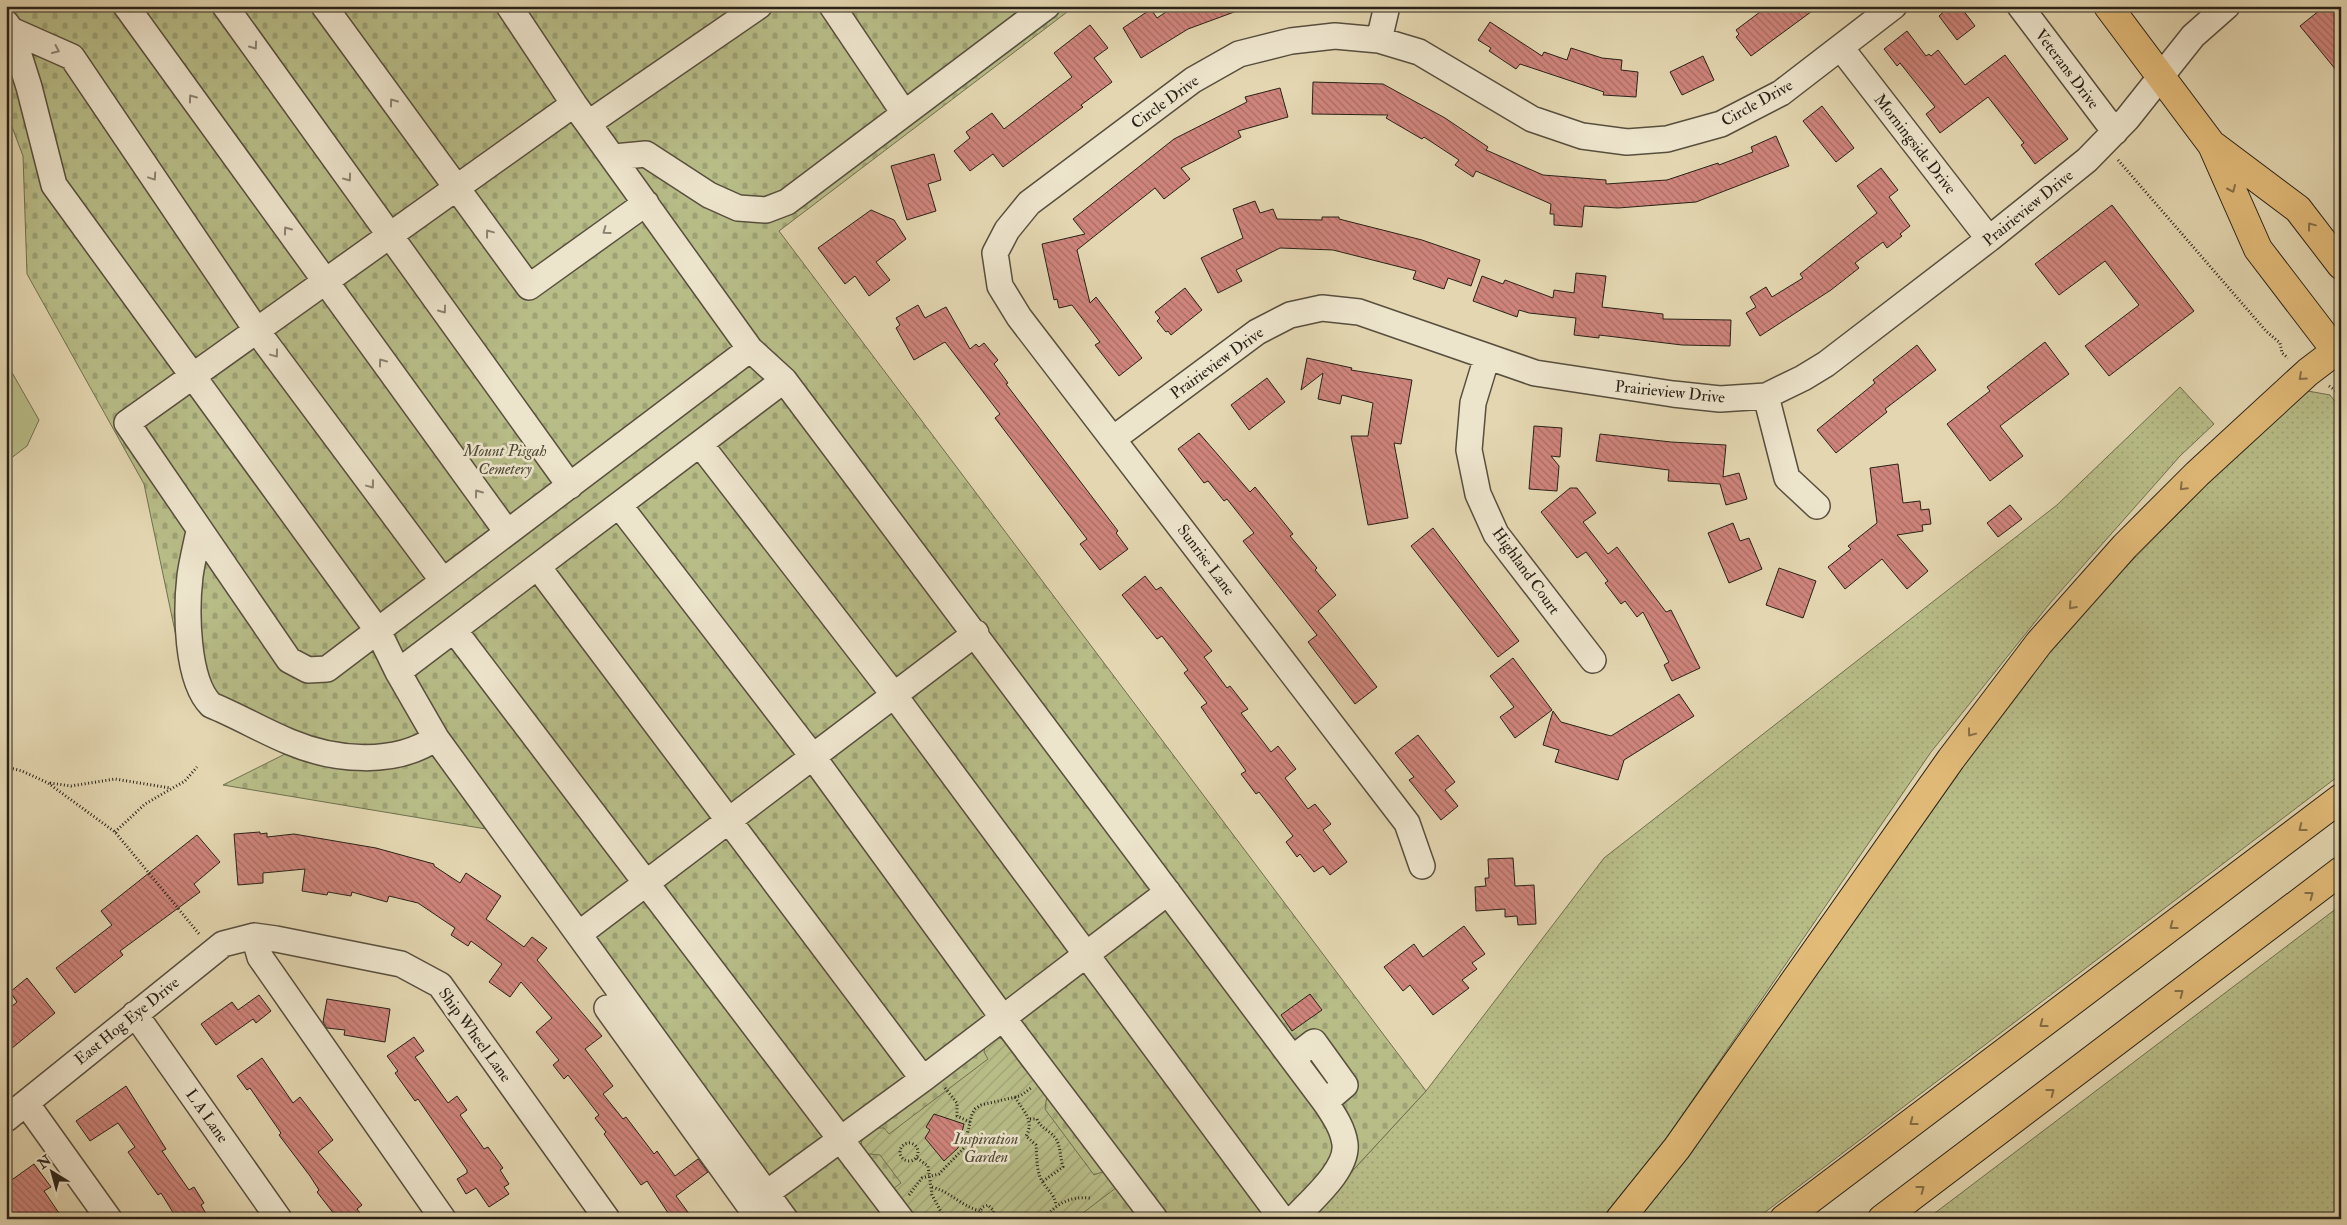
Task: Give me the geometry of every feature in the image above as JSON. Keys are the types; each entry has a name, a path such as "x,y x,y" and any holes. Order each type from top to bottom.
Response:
{"main road":[{"path":"1620,1219 1677,1148 1945,767 2039,643 2125,546 2197,474 2308,372 2339,352 2258,249 2212,145 2108,6"},
{"path":"2212,145 2298,209 2341,265"},
{"path":"1784,1219 2341,798"},
{"path":"1882,1219 2341,871"}],"street":[{"path":"126,6 324,282 507,532"},
{"path":"225,6 570,486"},
{"path":"324,6 529,287 646,203"},
{"path":"509,6 574,104 614,157 750,350 784,380 976,633 1293,1058 1338,1122 1345,1145 1339,1168 1294,1219"},
{"path":"589,123 758,6"},
{"path":"832,6 904,112"},
{"path":"1379,40 1387,6"},
{"name":"Circle Drive","path":"995,253 1007,230 1029,202 1193,80 1239,54 1290,41 1335,36 1379,40 1419,52 1532,119 1582,136 1627,142 1667,139 1721,124 1782,94 1894,6"},
{"name":"Veterans Drive","path":"2020,6 2115,132"},
{"name":"Prairieview Drive","path":"1114,439 1257,332 1290,315 1322,308 1359,312 1536,373 1597,384 1720,398 1766,396 1803,378 1826,364 2087,160 2115,132 2194,36 2227,6"},
{"path":"614,157 646,154 709,195 738,208 766,210 787,202 1044,7"},
{"path":"9,27 72,57 257,331 443,581"},
{"path":"9,27 28,87 54,185 378,630 398,672 436,738 785,1219"},
{"name":"Morningside Drive","path":"1840,48 1988,239"},
{"path":"574,104 127,423 199,531 289,660 308,670 326,669 750,350"},
{"name":"Sunrise Lane","path":"995,253 1000,286 1019,317 1408,823 1422,866"},
{"name":"Highland Court","path":"1487,357 1473,403 1469,450 1478,494 1496,534 1593,660"},
{"path":"398,672 784,380"},
{"path":"1766,396 1787,478 1817,506"},
{"path":"700,444 894,695 1282,1219"},
{"path":"619,505 813,757 1003,1018 1155,1219"},
{"path":"199,531 190,576 189,621 194,677 203,697 211,705 292,743 343,755 386,758 423,747 436,738"},
{"path":"538,566 729,820 928,1075"},
{"path":"454,630 896,1213"},
{"path":"579,934 976,633"},
{"path":"767,1193 928,1075 1168,892"},
{"path":"254,936 260,957 443,1219"},
{"name":"East Hog Eye Drive","path":"6,1119 223,944 254,936"},
{"name":"Ship Wheel Lane","path":"254,936 401,964 440,985 607,1219"},
{"path":"607,1008 759,1219"},
{"name":"L A Lane","path":"134,1014 278,1219"},
{"path":"26,1103 109,1219"}],"path":[{"path":"2118,160 2266,331 2280,343 2282,353 2290,360"},
{"path":"6,767 22,771 48,783 115,832 201,936"},
{"path":"115,832 145,804 185,781 197,767"},
{"path":"48,783 71,786 115,778 170,788"},
{"path":"928,1075 957,1103 957,1116 970,1122"},
{"path":"896,1213 922,1178 938,1174 964,1148 970,1122 976,1109 1015,1097 1047,1076"},
{"path":"1015,1097 1030,1119 1030,1129 1026,1136 1036,1144 1038,1173 1042,1182 1054,1195 1056,1205"},
{"path":"1030,1119 1037,1119 1040,1126 1056,1138 1059,1146 1063,1167 1042,1182"},
{"path":"910,1143 915,1145 918,1150 917,1158 908,1161 903,1158 900,1153 904,1145 910,1143"},
{"path":"917,1158 928,1166 932,1195 945,1219"},
{"path":"932,1187 951,1195 963,1205 980,1211 984,1219"},
{"path":"1043,1219 1056,1205 1068,1199 1090,1198"},
{"path":"980,1211 985,1206 992,1207 994,1213 991,1219"}],"green space":[{"name":"Mount Pisgah Cemetery","path":"6,6 1075,6 779,231 1426,1091 1308,1219 769,1219 492,830 223,785 293,750 212,714 180,655 144,484 27,274 23,156 6,111"},
{"path":"6,362 39,420 27,446 6,462"},
{"path":"2180,387 2214,424 2180,456 2051,602 1931,752 1655,1155 1601,1219 1308,1219 1426,1091 1604,858 2057,505"},
{"path":"2308,391 2330,395 2341,409 2341,774 1756,1219 1634,1219 1982,731 2103,590 2239,452"},
{"path":"2341,905 2341,1219 1927,1219"},
{"name":"Inspiration Garden","path":"994,1036 1002,1039 1025,1070 1034,1071 1048,1088 1045,1109 1094,1175 1110,1169 1121,1184 1075,1219 928,1219 925,1215 903,1211 893,1189 901,1183 880,1155 859,1153 863,1136 872,1128 884,1128 889,1134 988,1059 984,1052 986,1042"}],"building":[{"path":"1175,6 1245,6 1245,8 1188,29 1141,58 1123,28 1151,9 1157,18"},
{"path":"1768,6 1819,6 1751,56 1736,37 1739,34 1736,30"},
{"path":"1950,6 1960,6 1975,26 1957,40 1939,16"},
{"path":"2325,6 2341,6 2341,76 2300,26"},
{"path":"1490,22 1542,56 1544,52 1567,60 1571,48 1602,58 1622,60 1621,70 1638,72 1636,97 1603,95 1604,92 1520,64 1516,69 1489,51 1491,48 1478,40"},
{"path":"1090,25 1108,48 1094,58 1112,82 1081,105 1083,107 1003,167 993,154 970,171 954,151 970,138 966,132 992,113 1004,129 1072,77 1054,53"},
{"path":"1907,31 1926,56 1929,54 1931,56 1938,50 1965,85 2005,55 2068,139 2035,164 2021,145 2024,143 1988,97 1940,133 1926,114 1935,107 1900,63 1897,66 1884,49"},
{"path":"1703,56 1714,80 1682,95 1670,72"},
{"path":"1313,82 1383,84 1445,118 1488,147 1486,150 1543,175 1606,180 1606,184 1667,180 1718,163 1719,165 1753,152 1751,147 1776,136 1789,166 1696,202 1618,208 1584,206 1582,227 1554,225 1554,214 1550,214 1551,204 1476,171 1473,177 1455,165 1459,160 1424,137 1422,139 1386,118 1388,115 1312,114"},
{"path":"1280,88 1288,117 1238,131 1241,137 1181,168 1190,179 1164,199 1155,188 1077,250 1090,303 1096,297 1142,358 1119,376 1095,345 1100,342 1072,305 1059,308 1057,299 1054,300 1042,244 1085,234 1073,219 1174,139 1247,102 1245,97"},
{"path":"1822,106 1854,148 1836,162 1803,121"},
{"path":"934,154 941,180 928,184 936,211 907,220 891,166"},
{"path":"1881,168 1898,190 1889,197 1910,226 1900,234 1902,236 1887,248 1883,242 1855,263 1859,268 1831,290 1760,336 1746,313 1756,307 1750,297 1766,287 1772,297 1803,278 1800,274 1877,213 1857,186"},
{"path":"1255,201 1260,213 1273,209 1277,219 1322,220 1322,217 1339,217 1339,219 1422,240 1480,260 1471,286 1448,278 1444,289 1413,279 1416,271 1333,250 1280,248 1236,270 1242,281 1218,293 1201,258 1243,238 1233,209"},
{"path":"2112,205 2194,311 2109,376 2085,346 2139,305 2105,261 2059,295 2035,264"},
{"path":"871,210 894,220 906,239 876,262 890,280 869,296 855,276 845,284 818,248"},
{"path":"1576,273 1606,276 1602,307 1663,314 1663,319 1731,320 1730,346 1682,345 1599,335 1599,338 1574,335 1576,318 1529,313 1519,310 1517,317 1473,301 1482,276 1503,284 1505,280 1553,298 1554,290 1574,293"},
{"path":"1185,288 1202,310 1171,335 1157,321 1160,318 1155,312"},
{"path":"918,305 925,318 946,307 970,349 976,344 979,347 984,343 998,360 994,364 1008,383 1006,384 1118,531 1116,533 1128,549 1100,570 1080,544 1087,539 995,418 1000,414 945,342 914,360 896,328 900,325 896,318"},
{"path":"2045,342 2069,374 2000,426 2023,456 1990,481 1947,424 1990,391 1987,387"},
{"path":"1917,345 1936,370 1885,409 1887,412 1836,453 1817,430 1875,383 1873,380"},
{"path":"1307,358 1352,368 1351,370 1412,380 1401,444 1394,443 1408,518 1368,525 1351,436 1368,436 1373,403 1342,395 1340,404 1318,399 1323,373 1301,390"},
{"path":"1267,378 1285,402 1249,430 1231,405"},
{"path":"1534,426 1562,428 1560,457 1551,456 1559,466 1557,491 1529,489"},
{"path":"1199,433 1250,492 1255,487 1293,534 1290,536 1317,568 1315,570 1336,595 1318,611 1377,687 1355,704 1308,642 1317,635 1243,541 1254,533 1227,499 1224,501 1208,481 1204,483 1178,449"},
{"path":"1600,434 1671,442 1726,445 1723,477 1739,473 1747,499 1726,505 1720,484 1668,481 1669,470 1596,461"},
{"path":"1898,464 1903,503 1920,501 1921,510 1929,509 1931,524 1922,525 1923,531 1897,535 1928,571 1907,589 1882,559 1845,589 1828,567 1851,549 1848,546 1877,523 1870,468"},
{"path":"1570,488 1577,488 1596,513 1583,522 1608,554 1617,547 1666,612 1671,610 1700,668 1672,681 1664,665 1669,662 1643,612 1637,617 1625,601 1621,604 1605,583 1608,581 1586,552 1577,558 1541,512"},
{"path":"2010,505 2022,519 1998,537 1987,523"},
{"path":"1733,523 1740,541 1749,538 1762,569 1729,583 1708,533"},
{"path":"1433,528 1519,641 1498,657 1411,546"},
{"path":"1779,568 1816,581 1803,618 1766,605"},
{"path":"1145,576 1156,590 1161,587 1212,651 1204,657 1227,688 1230,686 1248,709 1241,713 1271,752 1278,746 1296,769 1285,778 1308,809 1315,804 1331,824 1323,830 1347,862 1330,875 1323,866 1314,872 1300,854 1297,857 1286,842 1293,836 1259,792 1256,794 1241,774 1246,771 1201,707 1207,703 1184,673 1188,670 1162,636 1157,639 1122,595"},
{"path":"1513,658 1552,710 1515,738 1500,717 1514,707 1490,676"},
{"path":"1679,694 1694,716 1624,760 1618,780 1555,762 1559,750 1543,745 1553,711 1561,722 1611,736"},
{"path":"1418,735 1455,782 1445,790 1458,806 1441,820 1409,780 1414,777 1395,753"},
{"path":"260,832 260,834 267,833 267,837 294,834 376,848 434,864 434,866 460,883 466,873 501,896 486,919 524,947 532,937 547,948 537,960 602,1036 585,1049 613,1086 603,1094 623,1119 626,1117 654,1154 657,1151 675,1176 698,1159 708,1172 676,1196 693,1219 672,1219 647,1181 641,1185 604,1134 606,1132 595,1118 599,1115 568,1075 564,1079 553,1065 559,1060 536,1032 552,1018 521,982 510,997 489,982 502,964 471,941 468,946 451,935 455,928 418,903 389,896 387,902 352,892 351,896 328,892 327,895 302,891 305,869 263,873 263,883 238,885 234,834"},
{"path":"197,835 220,862 194,884 200,892 120,951 123,955 75,993 56,968 112,925 101,911"},
{"path":"1513,858 1515,886 1534,885 1536,924 1518,925 1517,916 1505,917 1505,909 1476,911 1475,887 1486,886 1485,878 1489,878 1488,859"},
{"path":"1464,926 1485,954 1472,963 1477,969 1462,980 1469,988 1433,1015 1410,985 1403,991 1384,967 1414,944 1423,957"},
{"path":"27,978 55,1013 6,1053 6,1011 17,1002 10,992"},
{"path":"1310,994 1322,1010 1292,1031 1281,1015"},
{"path":"259,995 271,1011 256,1023 253,1019 216,1045 201,1024 232,1002 238,1010"},
{"path":"327,999 390,1009 385,1042 344,1035 345,1030 327,1028 323,1022"},
{"path":"414,1037 424,1051 415,1057 448,1103 457,1096 467,1110 460,1115 484,1149 488,1147 503,1168 500,1170 509,1184 504,1187 509,1194 489,1207 476,1188 466,1194 457,1179 467,1173 467,1170 418,1099 415,1101 395,1073 398,1071 387,1056"},
{"path":"262,1058 293,1103 300,1097 333,1140 318,1152 362,1205 357,1209 364,1219 338,1219 317,1192 319,1190 310,1176 279,1135 281,1133 250,1088 247,1090 237,1076"},
{"path":"126,1086 166,1149 162,1151 189,1190 194,1187 204,1203 201,1205 209,1219 177,1219 161,1193 158,1195 128,1152 135,1147 118,1123 90,1141 76,1121"},
{"path":"934,1114 964,1124 958,1148 944,1161 925,1138 930,1130 926,1127"},
{"path":"34,1164 51,1187 44,1191 63,1219 12,1219 6,1211 6,1184"}]}
